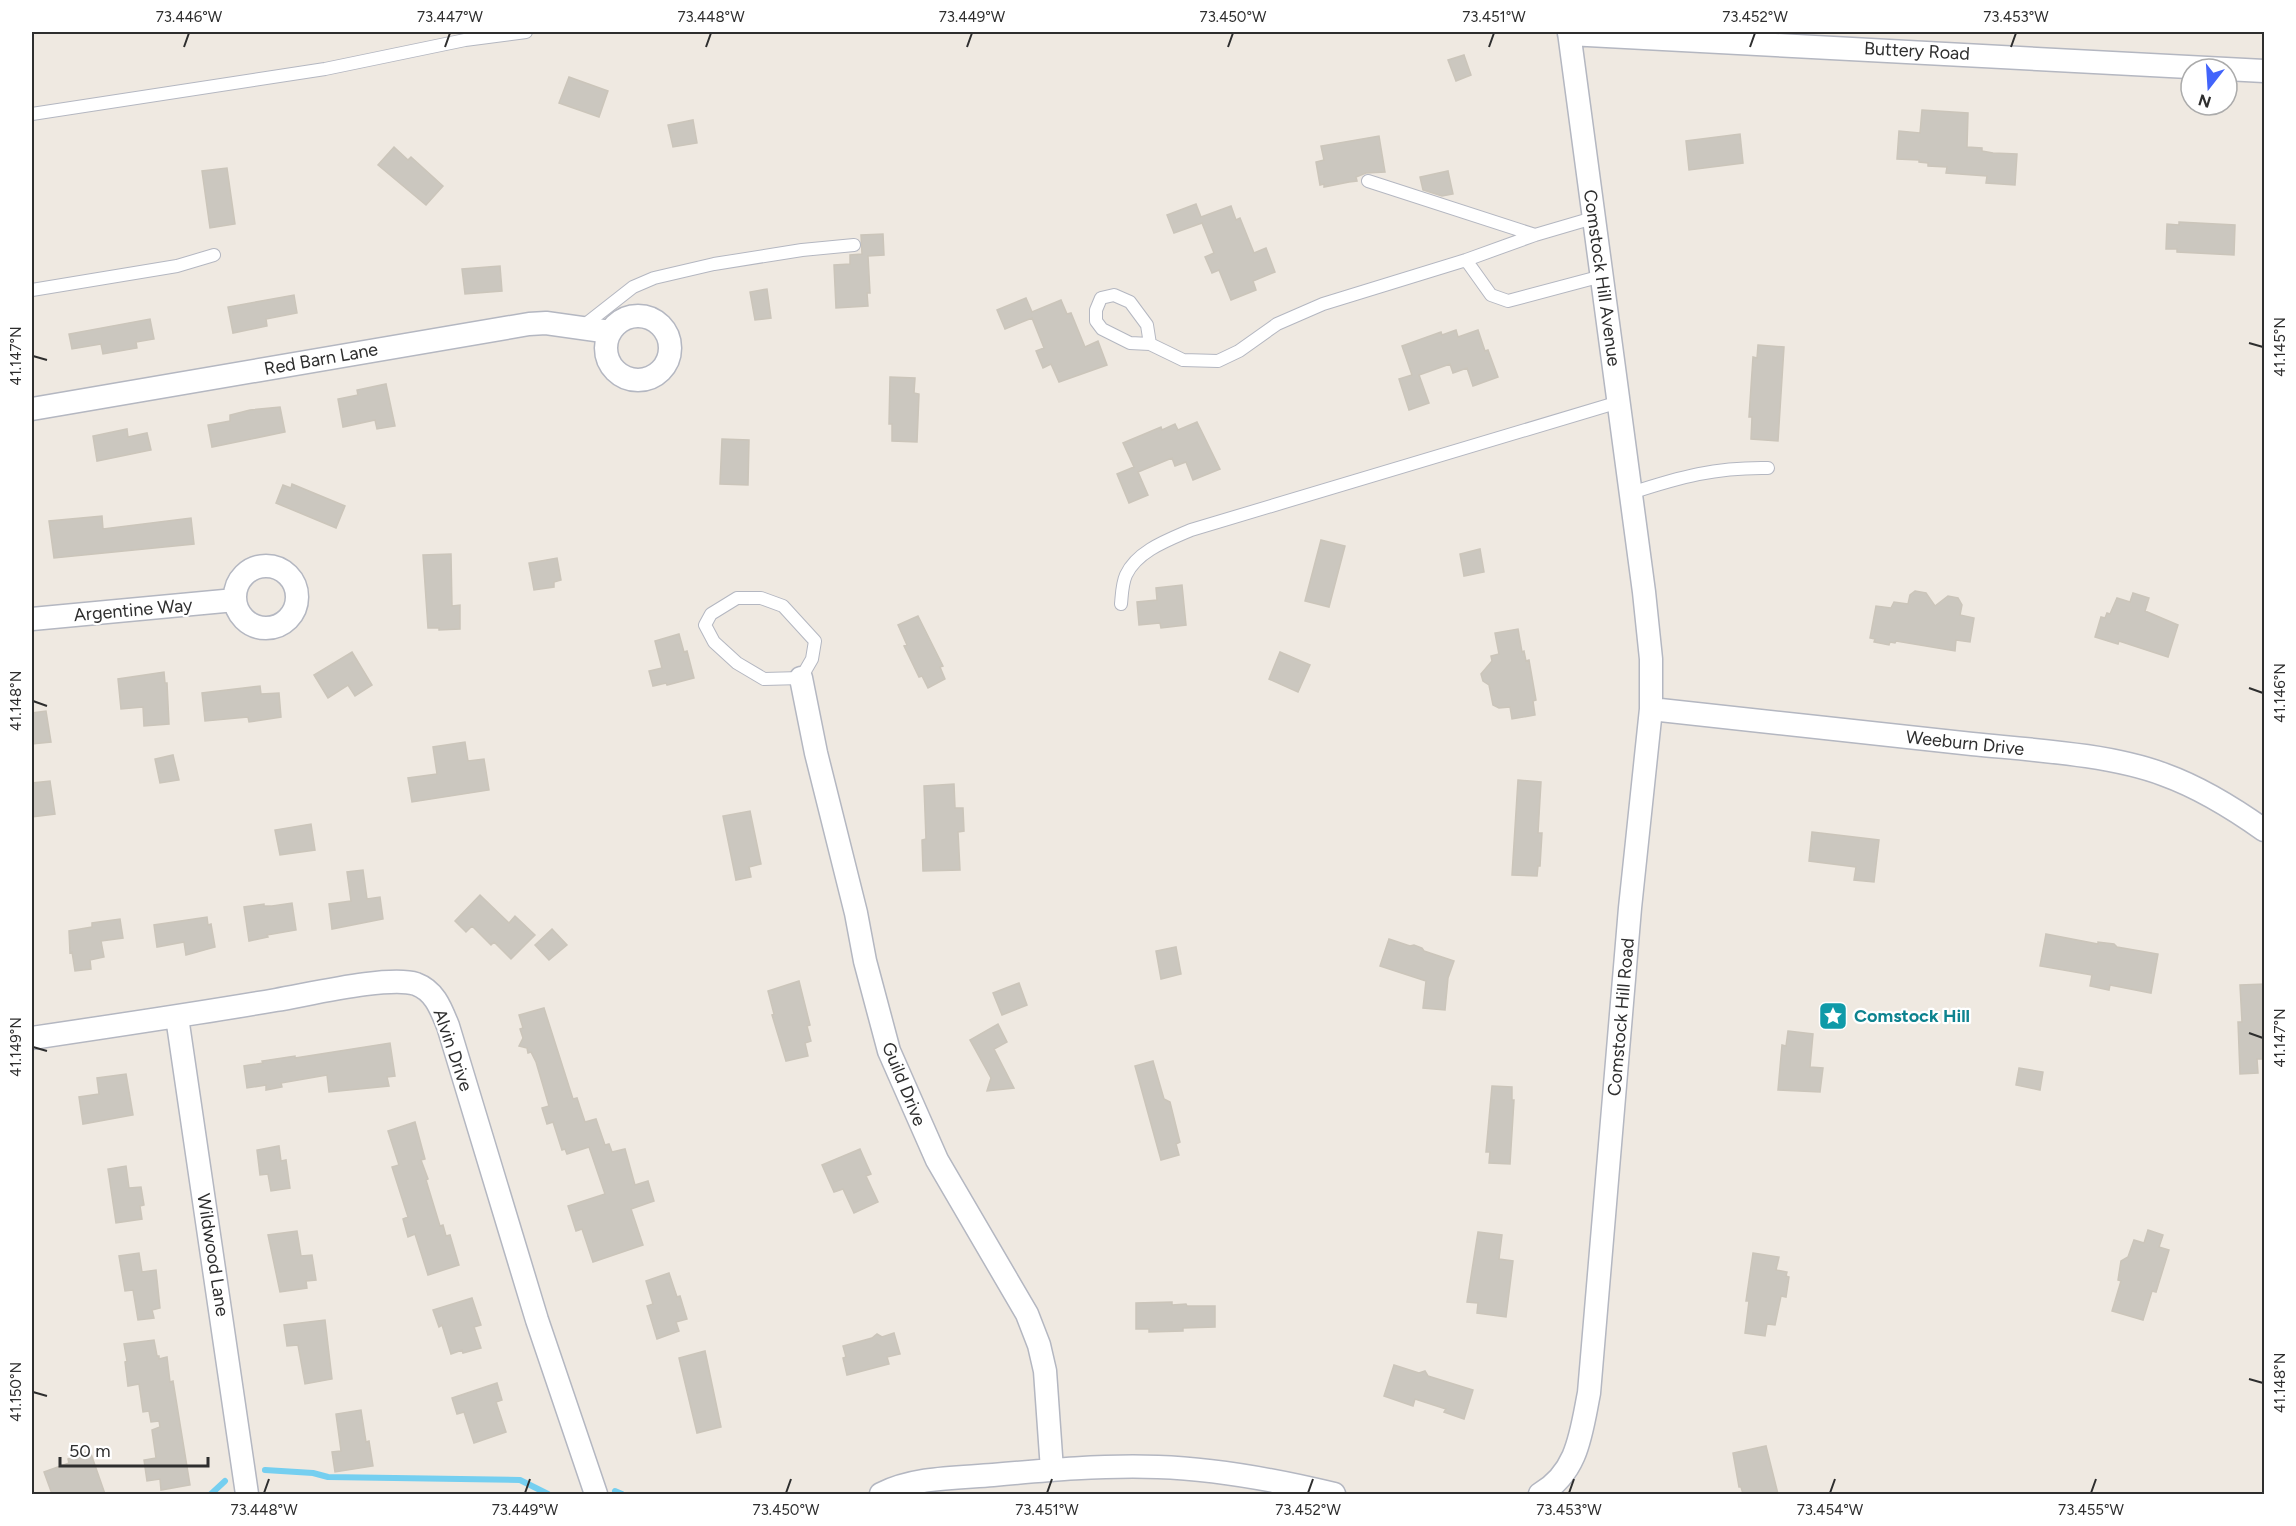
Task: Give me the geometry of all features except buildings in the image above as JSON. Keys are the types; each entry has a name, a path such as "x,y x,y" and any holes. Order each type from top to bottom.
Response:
{"street":[{"name":"Buttery Road","path":"1569,33 2265,71"},
{"name":"Comstock Hill Avenue","path":"1569,33 1636,525"},
{"name":"Red Barn Lane","path":"32,409 529,324 546,323 610,332"},
{"name":"Comstock Hill Road","path":"1540,1494 1563,1477 1575,1458 1589,1393 1629,919 1651,709 1649,641 1636,525"},
{"name":"Argentine Way","path":"32,620 235,600"},
{"name":"Guild Drive","path":"801,678 819,764 856,913 865,961 889,1051 937,1160 1012,1288 1039,1345 1045,1371 1052,1470"},
{"name":"Weeburn Drive","path":"1651,709 2027,750 2134,765 2165,774 2204,791 2265,830"},
{"name":"Alvin Drive","path":"32,1038 177,1017 378,983 414,983 425,988 441,1008 448,1026 537,1320 596,1494"},
{"name":"Wildwood Lane","path":"177,1017 247,1494"},
{"path":"881,1494 907,1484 925,1481 1052,1470 1134,1467 1192,1470 1273,1481 1334,1494"}],"lane":[{"path":"32,114 325,69 494,33 526,32"},
{"path":"1368,181 1534,235"},
{"path":"1150,344 1147,325 1130,302 1114,295 1101,298 1096,310 1096,321 1102,329 1130,343 1150,344 1183,360 1218,361 1239,351 1277,324 1323,304 1593,218"},
{"path":"582,327 633,287 654,278 714,264 802,250 854,246"},
{"path":"32,290 177,266 214,255"},
{"path":"1466,260 1491,295 1508,301 1602,276"},
{"path":"1121,604 1126,575 1134,563 1162,543 1191,530 1619,402"},
{"path":"1632,493 1681,476 1733,467 1768,468"},
{"path":"737,598 761,598 783,606 815,641 812,659 801,678 764,679 737,663 714,642 705,626 711,614 737,598"}],"waterway":[{"path":"265,1470 313,1473 328,1477 520,1480 548,1494"},
{"path":"211,1494 225,1481"},
{"path":"615,1491 622,1494"}],"place":[{"name":"Comstock Hill","path":"1833,1016"}]}
